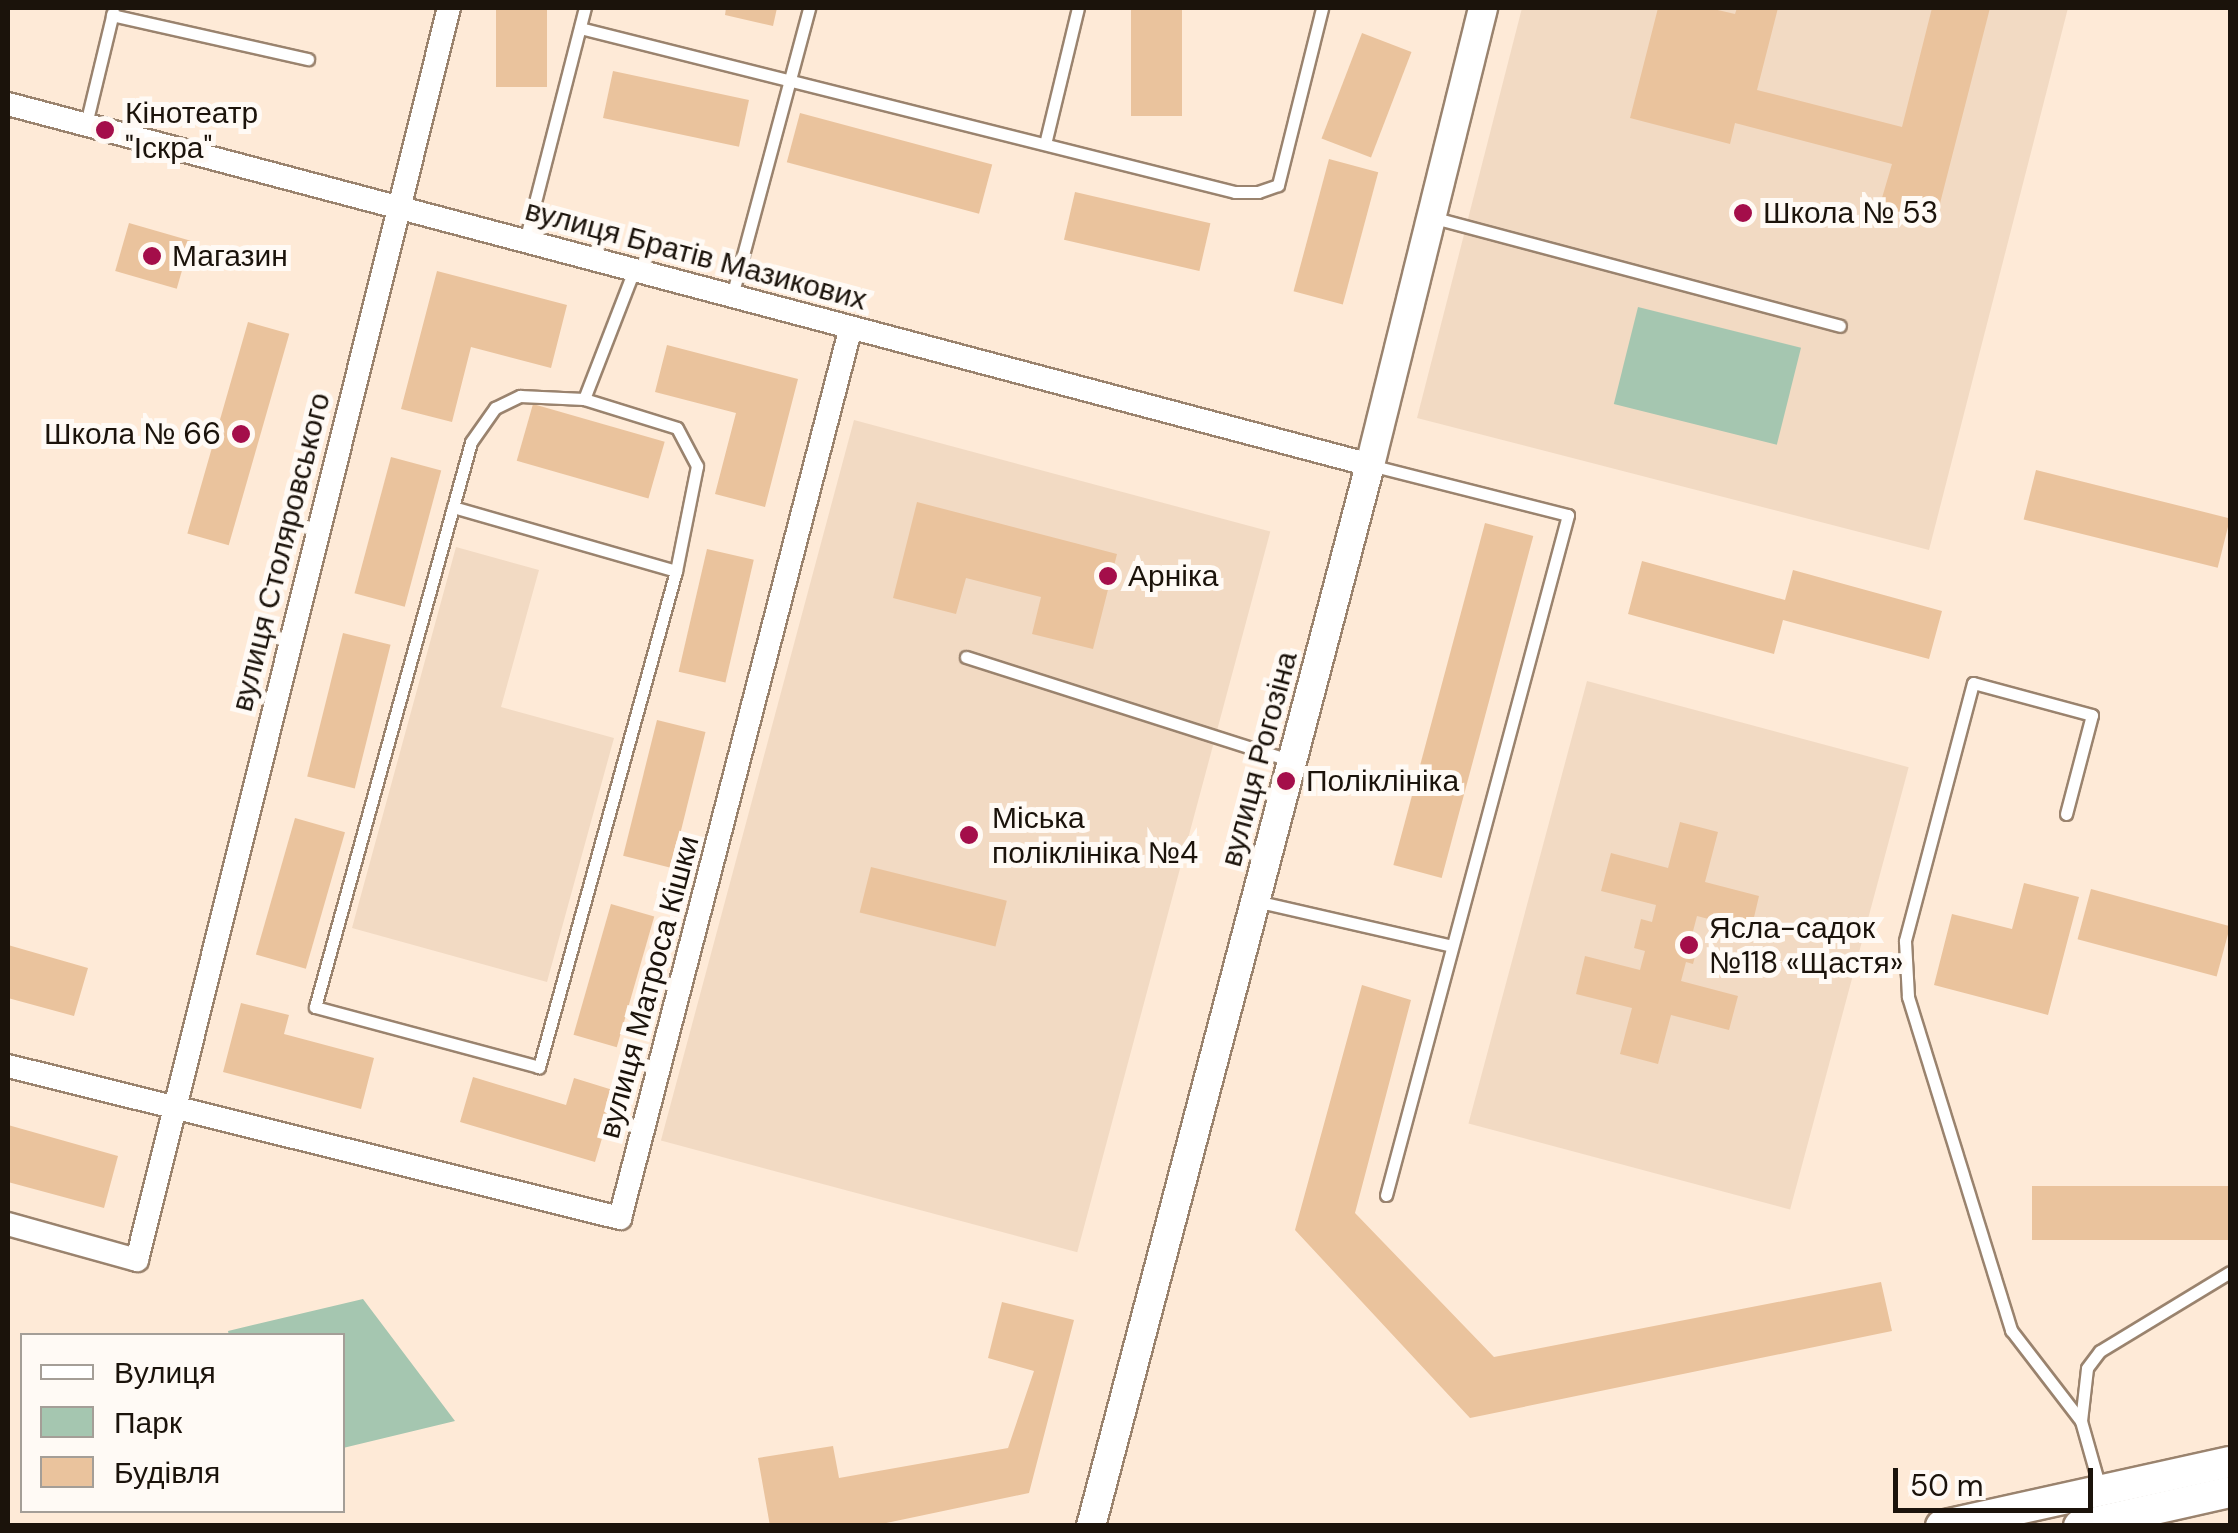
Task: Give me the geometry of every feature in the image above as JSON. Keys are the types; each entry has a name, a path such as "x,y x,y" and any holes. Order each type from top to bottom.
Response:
{"main road":[{"path":"1941,1526 2230,1462"},
{"path":"2079,1526 2230,1492"}],"street":[{"name":"вулиця Столяровського","path":"8,1224 137,1260 449,8"},
{"name":"вулиця Рогозіна","path":"1091,1526 1370,465 1483,8"},
{"name":"вулиця Братів Мазикових","path":"8,104 1370,465"},
{"name":"вулиця Матроса Кішки","path":"174,1110 620,1218 851,327"},
{"path":"8,1066 174,1110"}],"lane":[{"path":"525,241 585,8"},
{"path":"732,296 809,8"},
{"path":"1045,144 1078,8"},
{"path":"580,28 1235,192 1258,192 1278,185 1322,8"},
{"path":"86,124 113,11 308,59"},
{"path":"1431,217 1840,326"},
{"path":"584,399 634,270"},
{"path":"520,396 584,399 676,428 698,466 676,571 539,1068 315,1007 453,507 471,442 495,408 520,396"},
{"path":"1370,465 1568,515 1386,1195"},
{"path":"453,507 676,571"},
{"path":"966,656 1292,762"},
{"path":"2066,814 2092,716 1973,683 1905,941 1908,997 2011,1330 2081,1421 2101,1492"},
{"path":"1255,901 1452,946"},
{"path":"2081,1421 2087,1368 2100,1351 2230,1272"}],"shaded area":[{"name":"Школа № 53","path":"1522,8 2068,8 1929,550 1417,418"},
{"name":"Міська поліклініка №4","path":"854,420 1270,532 1077,1252 661,1141"},
{"path":"456,547 539,570 501,707 614,738 547,982 352,928"},
{"name":"Ясла-садок №118 «Щастя»","path":"1587,681 1909,767 1790,1210 1468,1123"}],"green space":[{"path":"1638,307 1801,348 1777,445 1614,404"},
{"path":"363,1299 455,1421 345,1448 345,1333 228,1331"}],"building":[{"path":"496,8 547,8 547,87 496,87"},
{"path":"726,8 777,8 773,26 725,15"},
{"path":"1131,8 1182,8 1182,116 1131,116"},
{"path":"1658,8 1709,8 1735,14 1737,8 1778,8 1757,90 1902,127 1932,8 1990,8 1936,219 1879,208 1892,164 1735,123 1730,144 1630,118"},
{"path":"1362,33 1411,52 1371,157 1322,138"},
{"path":"613,71 749,100 739,147 603,118"},
{"path":"800,113 992,165 979,214 787,162"},
{"path":"1329,159 1378,172 1343,305 1294,291"},
{"path":"1075,192 1210,223 1199,271 1064,240"},
{"name":"Магазин","path":"129,223 191,241 177,289 115,271"},
{"path":"437,271 567,305 551,368 471,347 452,422 401,409"},
{"name":"Школа № 66","path":"248,322 289,334 229,545 187,533"},
{"path":"667,345 798,379 765,507 715,494 736,413 655,392"},
{"path":"533,404 665,442 648,498 517,461"},
{"path":"391,457 441,470 405,607 355,593"},
{"path":"2036,470 2230,518 2218,568 2024,519"},
{"path":"917,502 1117,554 1093,649 1032,634 1041,597 966,578 956,614 893,598"},
{"path":"1485,523 1533,536 1442,878 1393,865"},
{"path":"707,549 754,560 725,683 679,672"},
{"path":"1642,561 1785,600 1793,570 1942,611 1929,659 1783,620 1774,654 1628,614"},
{"path":"343,633 391,645 355,788 307,777"},
{"path":"657,720 706,732 672,868 623,856"},
{"path":"295,818 345,832 306,969 256,954"},
{"path":"1680,822 1718,832 1705,882 1759,896 1751,930 1697,916 1692,935 1700,937 1693,964 1686,962 1681,981 1738,996 1729,1030 1671,1015 1658,1064 1620,1054 1632,1008 1576,994 1585,956 1640,970 1645,951 1634,948 1641,919 1652,922 1656,905 1601,891 1611,853 1668,868"},
{"path":"871,867 1007,901 995,946 860,913"},
{"path":"2024,883 2079,897 2048,1015 1934,985 1952,914 2012,929"},
{"path":"2091,889 2230,926 2217,976 2078,939"},
{"path":"611,904 654,916 617,1047 574,1035"},
{"path":"8,945 88,968 74,1016 8,998"},
{"path":"1362,985 1411,1000 1355,1213 1494,1357 1881,1282 1892,1331 1470,1418 1295,1230"},
{"path":"241,1003 289,1015 284,1034 374,1058 361,1109 223,1072"},
{"path":"473,1077 566,1105 574,1078 616,1091 595,1162 460,1122"},
{"path":"8,1125 118,1156 104,1208 8,1182"},
{"path":"2032,1186 2230,1186 2230,1240 2032,1240"},
{"path":"1002,1302 1074,1320 1029,1493 872,1526 770,1526 758,1458 833,1446 839,1478 1008,1448 1034,1371 988,1358"}],"place":[{"name":"Кінотеатр \"Іскра\"","path":"105,130"},
{"name":"Школа № 53","path":"1743,213"},
{"name":"Магазин","path":"152,256"},
{"name":"Школа № 66","path":"241,434"},
{"name":"Арніка","path":"1108,576"},
{"name":"Поліклініка","path":"1286,781"},
{"name":"Міська поліклініка №4","path":"969,835"},
{"name":"Ясла-садок №118 «Щастя»","path":"1689,945"}]}
